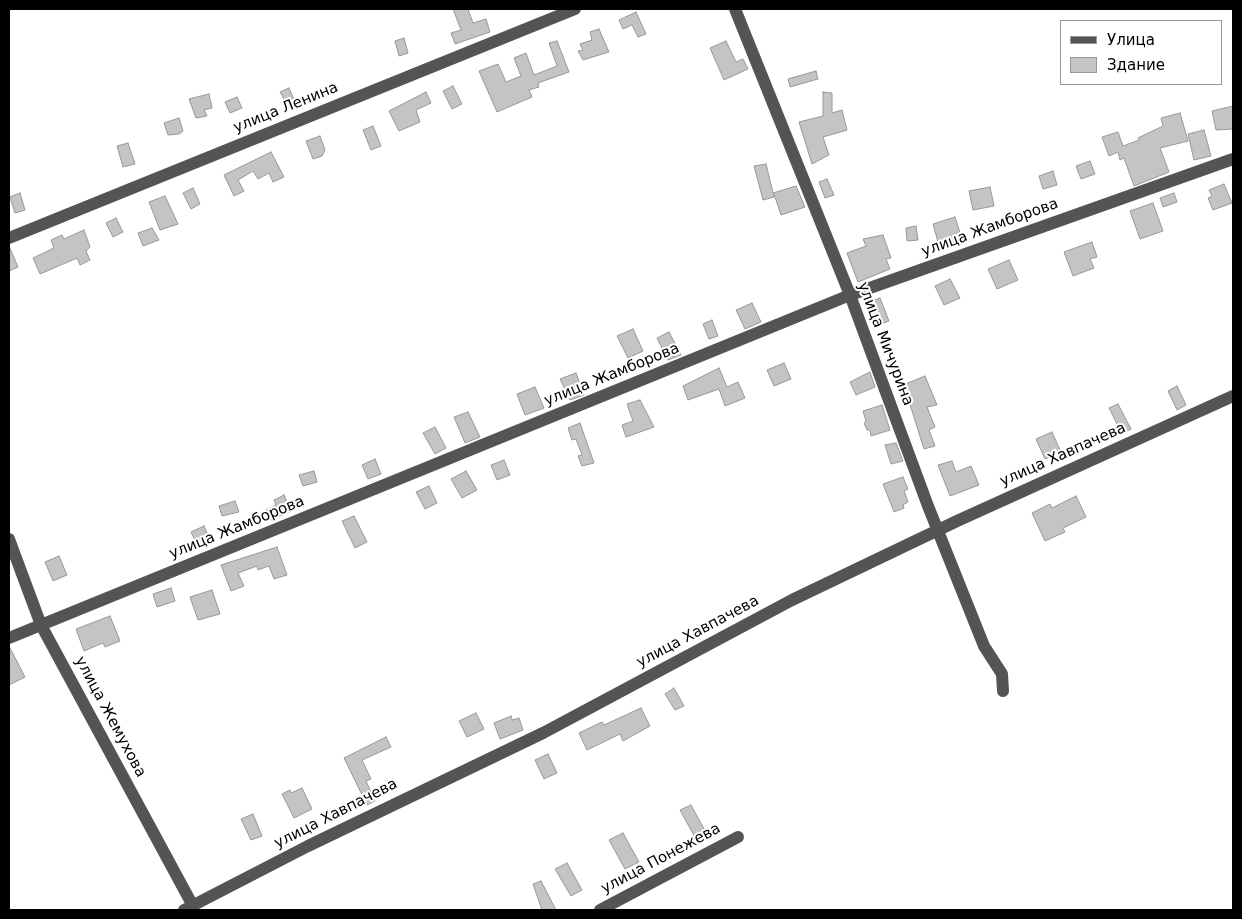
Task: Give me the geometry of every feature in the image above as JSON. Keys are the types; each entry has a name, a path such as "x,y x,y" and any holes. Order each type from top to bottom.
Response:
{"street":[{"name":"улица Мичурина","path":"735,9 850,295 938,530 984,646 1002,674 1003,691"},
{"name":"улица Ленина","path":"9,238 569,10"},
{"name":"улица Жамборова","path":"9,638 850,295 1233,159"},
{"name":"улица Хавпачева","path":"188,908 343,828 543,733 792,600 938,530 1233,396"},
{"name":"улица Жемухова","path":"9,539 41,625 188,908"},
{"name":"улица Понежева","path":"600,910 738,837"}],"building":[{"path":"453,9 468,9 473,23 486,19 490,32 455,44 451,33 461,30"},
{"path":"636,12 646,34 638,37 632,25 623,29 619,20"},
{"path":"599,29 609,52 583,60 578,51 583,50 580,44 592,40 590,32"},
{"path":"404,38 408,53 399,56 395,41"},
{"path":"557,41 569,72 538,83 539,87 529,90 532,97 497,112 479,71 498,64 506,82 521,76 514,58 526,53 534,75 557,66 549,43"},
{"path":"726,41 736,62 743,59 748,69 724,80 710,48"},
{"path":"816,71 818,79 790,87 788,79"},
{"path":"453,86 462,104 452,109 443,91"},
{"path":"289,88 296,104 289,108 280,92"},
{"path":"426,92 431,103 416,110 420,122 399,131 389,111"},
{"path":"823,92 832,93 832,113 842,110 847,130 823,137 829,155 812,164 799,122 823,116"},
{"path":"209,94 212,108 204,110 207,116 196,118 189,99"},
{"path":"237,97 242,108 230,113 225,102"},
{"path":"1233,106 1233,129 1216,130 1212,111"},
{"path":"1180,113 1188,141 1160,148 1169,172 1134,186 1124,158 1120,160 1118,152 1109,156 1102,137 1118,132 1123,146 1139,140 1138,138 1163,126 1161,118"},
{"path":"179,118 183,131 179,134 168,135 164,123"},
{"path":"373,126 381,146 371,150 363,130"},
{"path":"1204,130 1211,156 1194,160 1188,134"},
{"path":"320,136 325,150 322,156 313,159 306,141"},
{"path":"128,143 135,164 123,167 117,146"},
{"path":"271,152 284,177 273,182 269,173 258,179 253,171 238,180 244,191 234,196 224,175"},
{"path":"1090,161 1095,174 1081,179 1076,166"},
{"path":"766,164 773,193 796,186 805,207 781,215 774,194 774,197 763,200 754,166"},
{"path":"1053,171 1057,185 1043,189 1039,176"},
{"path":"827,179 834,195 825,198 819,182"},
{"path":"1224,184 1232,203 1213,210 1208,198 1212,196 1209,190"},
{"path":"990,187 994,206 973,210 969,191"},
{"path":"193,188 200,204 191,209 183,193"},
{"path":"20,193 25,210 15,213 10,197"},
{"path":"1174,193 1177,202 1163,207 1160,198"},
{"path":"165,196 178,224 160,230 149,202"},
{"path":"1153,203 1163,231 1140,239 1130,211"},
{"path":"955,217 963,242 940,249 933,224"},
{"path":"116,218 123,232 113,237 106,223"},
{"path":"916,226 918,240 907,241 906,228"},
{"path":"152,228 159,240 143,246 138,233"},
{"path":"84,230 90,247 86,251 90,260 80,265 77,258 40,274 33,258 54,248 51,240 62,235 64,239"},
{"path":"883,235 891,258 886,259 890,269 858,282 847,253 866,246 863,239"},
{"path":"1092,242 1097,257 1090,259 1094,268 1073,276 1064,252"},
{"path":"9,246 18,267 9,271"},
{"path":"1009,260 1018,280 997,289 988,269"},
{"path":"950,279 960,298 944,305 935,286"},
{"path":"880,298 889,321 876,326 867,303"},
{"path":"752,303 761,322 745,329 736,310"},
{"path":"712,320 718,336 709,339 703,324"},
{"path":"633,329 643,351 628,358 617,336"},
{"path":"669,332 681,355 668,360 657,338"},
{"path":"784,363 791,379 774,386 767,370"},
{"path":"719,368 727,387 738,382 745,398 725,406 719,389 688,400 683,386"},
{"path":"870,372 875,387 856,395 850,382"},
{"path":"576,373 584,395 570,400 560,379"},
{"path":"925,376 937,405 927,407 935,427 929,430 935,446 924,449 907,395 901,397 898,387"},
{"path":"1177,386 1186,405 1177,410 1168,391"},
{"path":"535,387 544,408 525,415 517,394"},
{"path":"640,400 654,427 626,437 622,425 633,421 627,404"},
{"path":"1118,404 1131,429 1122,434 1109,408"},
{"path":"882,405 890,430 871,436 870,430 867,430 864,423 866,421 863,411"},
{"path":"468,412 480,437 465,443 454,417"},
{"path":"580,423 594,463 582,466 578,456 582,455 576,439 572,440 568,428"},
{"path":"435,427 446,448 435,454 423,433"},
{"path":"1052,432 1061,452 1045,459 1036,439"},
{"path":"896,443 903,461 891,464 885,445"},
{"path":"375,459 381,474 368,479 362,465"},
{"path":"504,460 510,475 497,480 491,465"},
{"path":"952,461 956,472 971,466 979,485 950,496 938,465"},
{"path":"314,471 317,482 303,486 299,475"},
{"path":"466,471 477,490 462,498 451,479"},
{"path":"903,477 908,489 904,491 908,502 903,505 904,508 894,512 883,484"},
{"path":"429,486 437,503 425,509 416,492"},
{"path":"284,495 291,511 271,520 266,510 276,505 274,500"},
{"path":"1076,496 1086,517 1063,528 1065,532 1045,541 1032,513 1050,504 1052,508"},
{"path":"235,501 239,512 222,516 219,506"},
{"path":"354,516 367,542 355,548 342,521"},
{"path":"204,526 211,542 198,547 191,532"},
{"path":"277,547 287,575 274,579 269,566 258,570 257,566 238,573 244,586 231,591 221,565"},
{"path":"59,556 67,575 53,581 45,562"},
{"path":"171,588 175,601 157,607 153,594"},
{"path":"212,590 220,614 198,620 190,597"},
{"path":"110,616 120,641 105,647 103,643 84,651 76,629"},
{"path":"9,646 25,677 9,685"},
{"path":"674,688 684,706 675,710 665,694"},
{"path":"641,708 650,726 623,741 620,734 587,750 579,733 602,722 604,725"},
{"path":"476,713 484,729 467,737 459,721"},
{"path":"511,716 512,720 519,718 523,730 500,739 494,723"},
{"path":"386,737 391,747 362,760 371,779 366,781 375,801 367,805 344,758"},
{"path":"548,754 557,773 544,779 535,760"},
{"path":"302,788 312,809 294,818 282,794 290,790 291,793"},
{"path":"691,805 708,836 697,841 680,810"},
{"path":"253,814 262,836 251,840 241,819"},
{"path":"623,833 639,862 625,869 609,840"},
{"path":"567,863 582,890 571,896 555,869"},
{"path":"541,881 556,910 542,910 533,884"}]}
